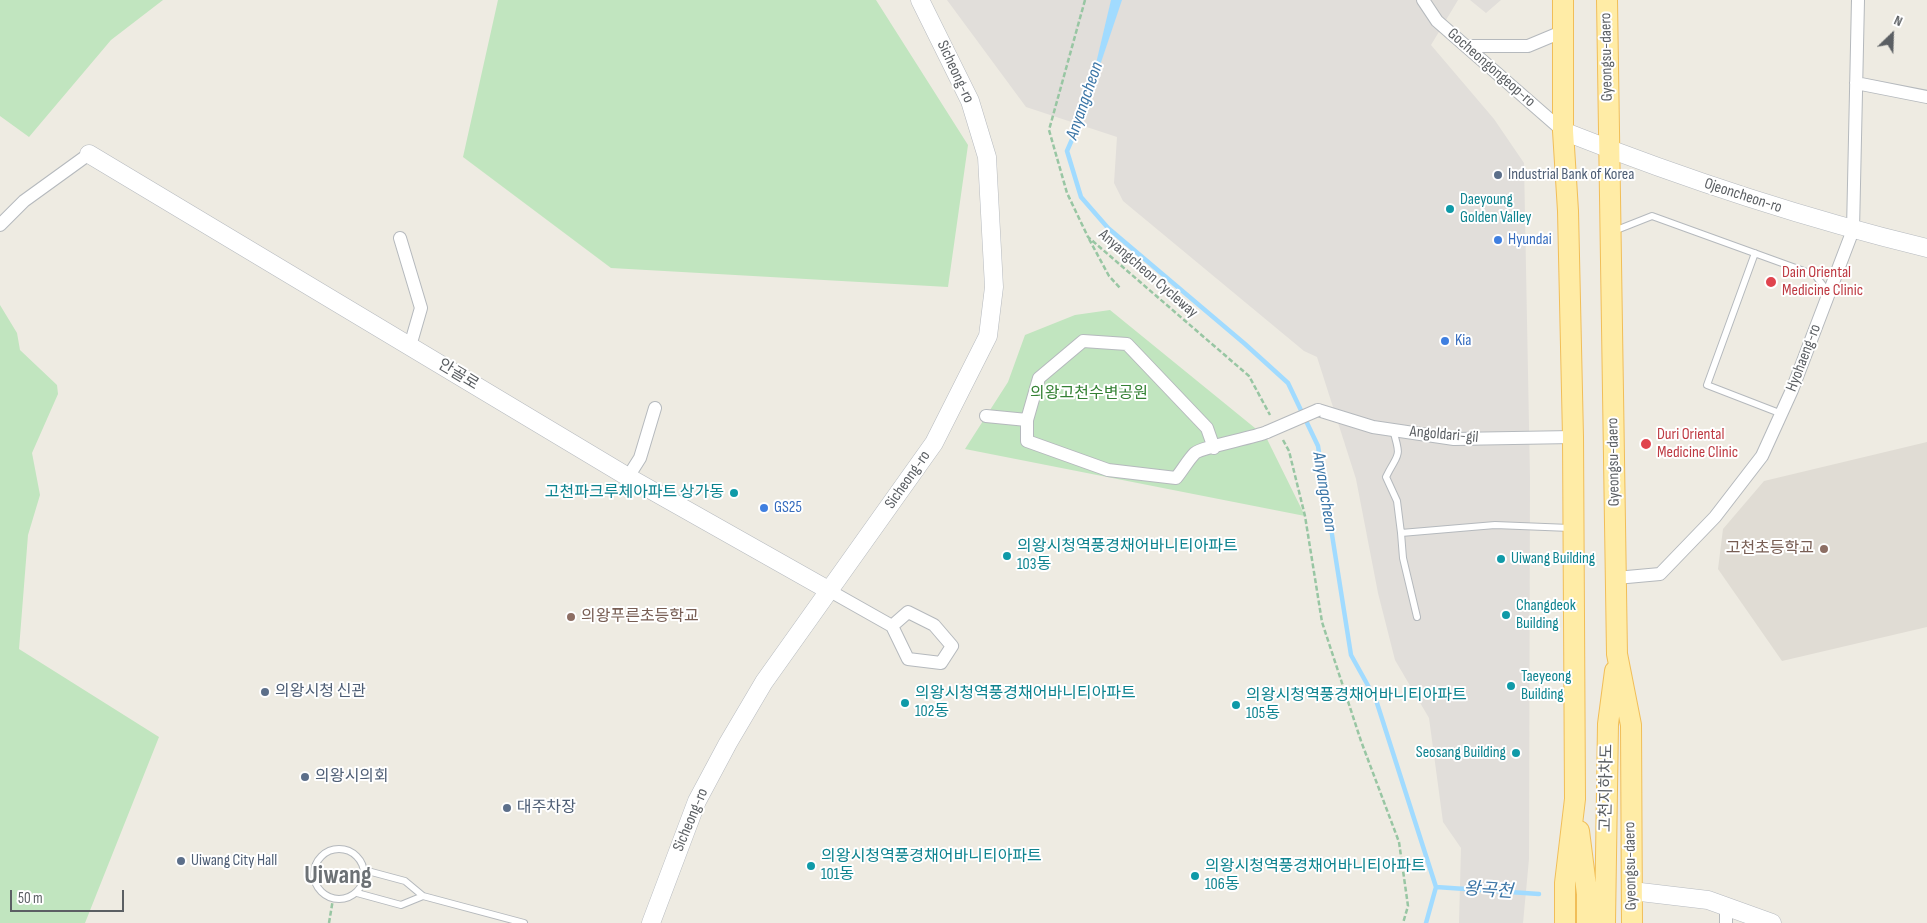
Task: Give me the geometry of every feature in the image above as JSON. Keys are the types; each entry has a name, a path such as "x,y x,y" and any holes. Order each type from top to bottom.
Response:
{"main road":[{"path":"1563,0 1563,131 1568,211 1573,437 1576,799 1565,883 1565,923"},
{"name":"Gyeongsu-daero","path":"1607,0 1617,654 1631,725 1632,923"},
{"name":"고천지하차도","path":"1605,923 1608,724 1617,654"},
{"name":"고천지하차도","path":"1576,799 1587,894 1587,923"}],"street":[{"name":"Sicheong-ro","path":"651,923 697,801 728,743 764,682 934,443 988,336 994,287 987,158 970,101 920,0"},
{"name":"Gocheongongeop-ro","path":"1424,0 1437,21 1563,131"},
{"name":"Hyohaeng-ro","path":"1616,578 1660,574 1715,517 1756,464 1782,414 1853,230 1858,0"},
{"path":"1467,46 1528,46 1564,32"},
{"path":"1856,83 1927,97"},
{"name":"Ojeoncheon-ro","path":"1563,131 1744,198 1853,230 1927,248"},
{"name":"안골로","path":"89,154 628,477 830,591"},
{"path":"0,225 24,201 89,154"},
{"path":"400,238 421,308 410,346"},
{"path":"1082,341 1127,344 1207,428 1214,448 1196,452 1176,478 1108,470 1027,441 1027,420 1040,378 1082,341"},
{"path":"628,477 640,458 655,408"},
{"name":"Angoldari-gil","path":"1214,448 1258,436 1318,410 1373,427 1454,439 1573,437"},
{"path":"986,416 1027,420"},
{"path":"830,591 892,626 908,659 941,663 952,646 934,625 908,612 892,626"},
{"path":"1632,892 1708,900 1726,915 1772,923"}],"lane":[{"path":"1610,232 1652,216 1815,275 1829,293"},
{"path":"1755,253 1707,386 1782,414"},
{"path":"1393,430 1400,452 1386,478 1397,501 1403,558 1417,617"},
{"path":"1401,533 1496,525 1574,528"},
{"path":"340,849 356,855 364,870 362,886 357,893 350,898 333,899 319,891 313,875 318,859 332,850 340,849"},
{"path":"364,870 405,881 423,896 524,923"},
{"path":"357,893 401,904 423,896"}],"path":[{"name":"Anyangcheon Cycleway","path":"1085,0 1049,130 1067,193 1088,238 1249,376 1271,418"},
{"path":"1088,238 1109,276 1120,288"},
{"path":"1280,434 1289,451 1305,516 1322,622 1361,741 1399,842 1408,906 1403,923"},
{"path":"329,923 333,899"}],"shaded area":[{"path":"947,0 1458,0 1431,45 1494,119 1524,163 1530,478 1529,859 1523,923 1459,923 1461,848 1443,822 1429,718 1395,660 1378,593 1356,479 1317,357 1304,351 1123,201 1114,183 1117,137 1026,107"},
{"path":"1470,0 1501,0 1486,13"},
{"name":"고천초등학교","path":"1927,442 1927,627 1782,661 1718,569 1723,529 1764,481"}],"green space":[{"path":"0,0 163,0 111,40 29,137 0,116"},
{"path":"498,0 876,0 968,145 948,287 611,268 463,157"},
{"path":"0,305 17,333 20,350 57,385 58,394 32,453 40,495 28,535 19,649 159,737 85,923 0,923"},
{"name":"의왕고천수변공원","path":"1110,310 1266,437 1305,516 965,449 1008,382 1025,335 1075,315"}],"water":[{"path":"1111,0 1122,0 1085,110"}],"waterway":[{"name":"Anyangcheon","path":"1087,105 1067,151 1081,197 1108,228 1288,383 1318,446 1351,655 1376,700 1436,887 1426,923"},
{"name":"왕곡천","path":"1436,887 1539,894"}],"place":[{"name":"Industrial Bank of Korea","path":"1498,175"},
{"name":"Daeyoung Golden Valley","path":"1450,209"},
{"name":"Hyundai","path":"1498,240"},
{"name":"Dain Oriental Medicine Clinic","path":"1771,282"},
{"name":"Kia","path":"1445,341"},
{"name":"Duri Oriental Medicine Clinic","path":"1646,444"},
{"name":"고천파크루체아파트 상가동","path":"734,493"},
{"name":"GS25","path":"764,508"},
{"name":"고천초등학교","path":"1824,549"},
{"name":"의왕시청역풍경채어바니티아파트 103동","path":"1007,556"},
{"name":"Uiwang Building","path":"1501,559"},
{"name":"Changdeok Building","path":"1506,615"},
{"name":"의왕푸른초등학교","path":"571,617"},
{"name":"Taeyeong Building","path":"1511,686"},
{"name":"의왕시청 신관","path":"265,692"},
{"name":"의왕시청역풍경채어바니티아파트 102동","path":"905,703"},
{"name":"의왕시청역풍경채어바니티아파트 105동","path":"1236,705"},
{"name":"Seosang Building","path":"1516,753"},
{"name":"의왕시의회","path":"305,777"},
{"name":"대주차장","path":"507,808"},
{"name":"Uiwang City Hall","path":"181,861"},
{"name":"의왕시청역풍경채어바니티아파트 101동","path":"811,866"},
{"name":"의왕시청역풍경채어바니티아파트 106동","path":"1195,876"}],"district":[{"name":"Uiwang","path":"338,876"}]}
